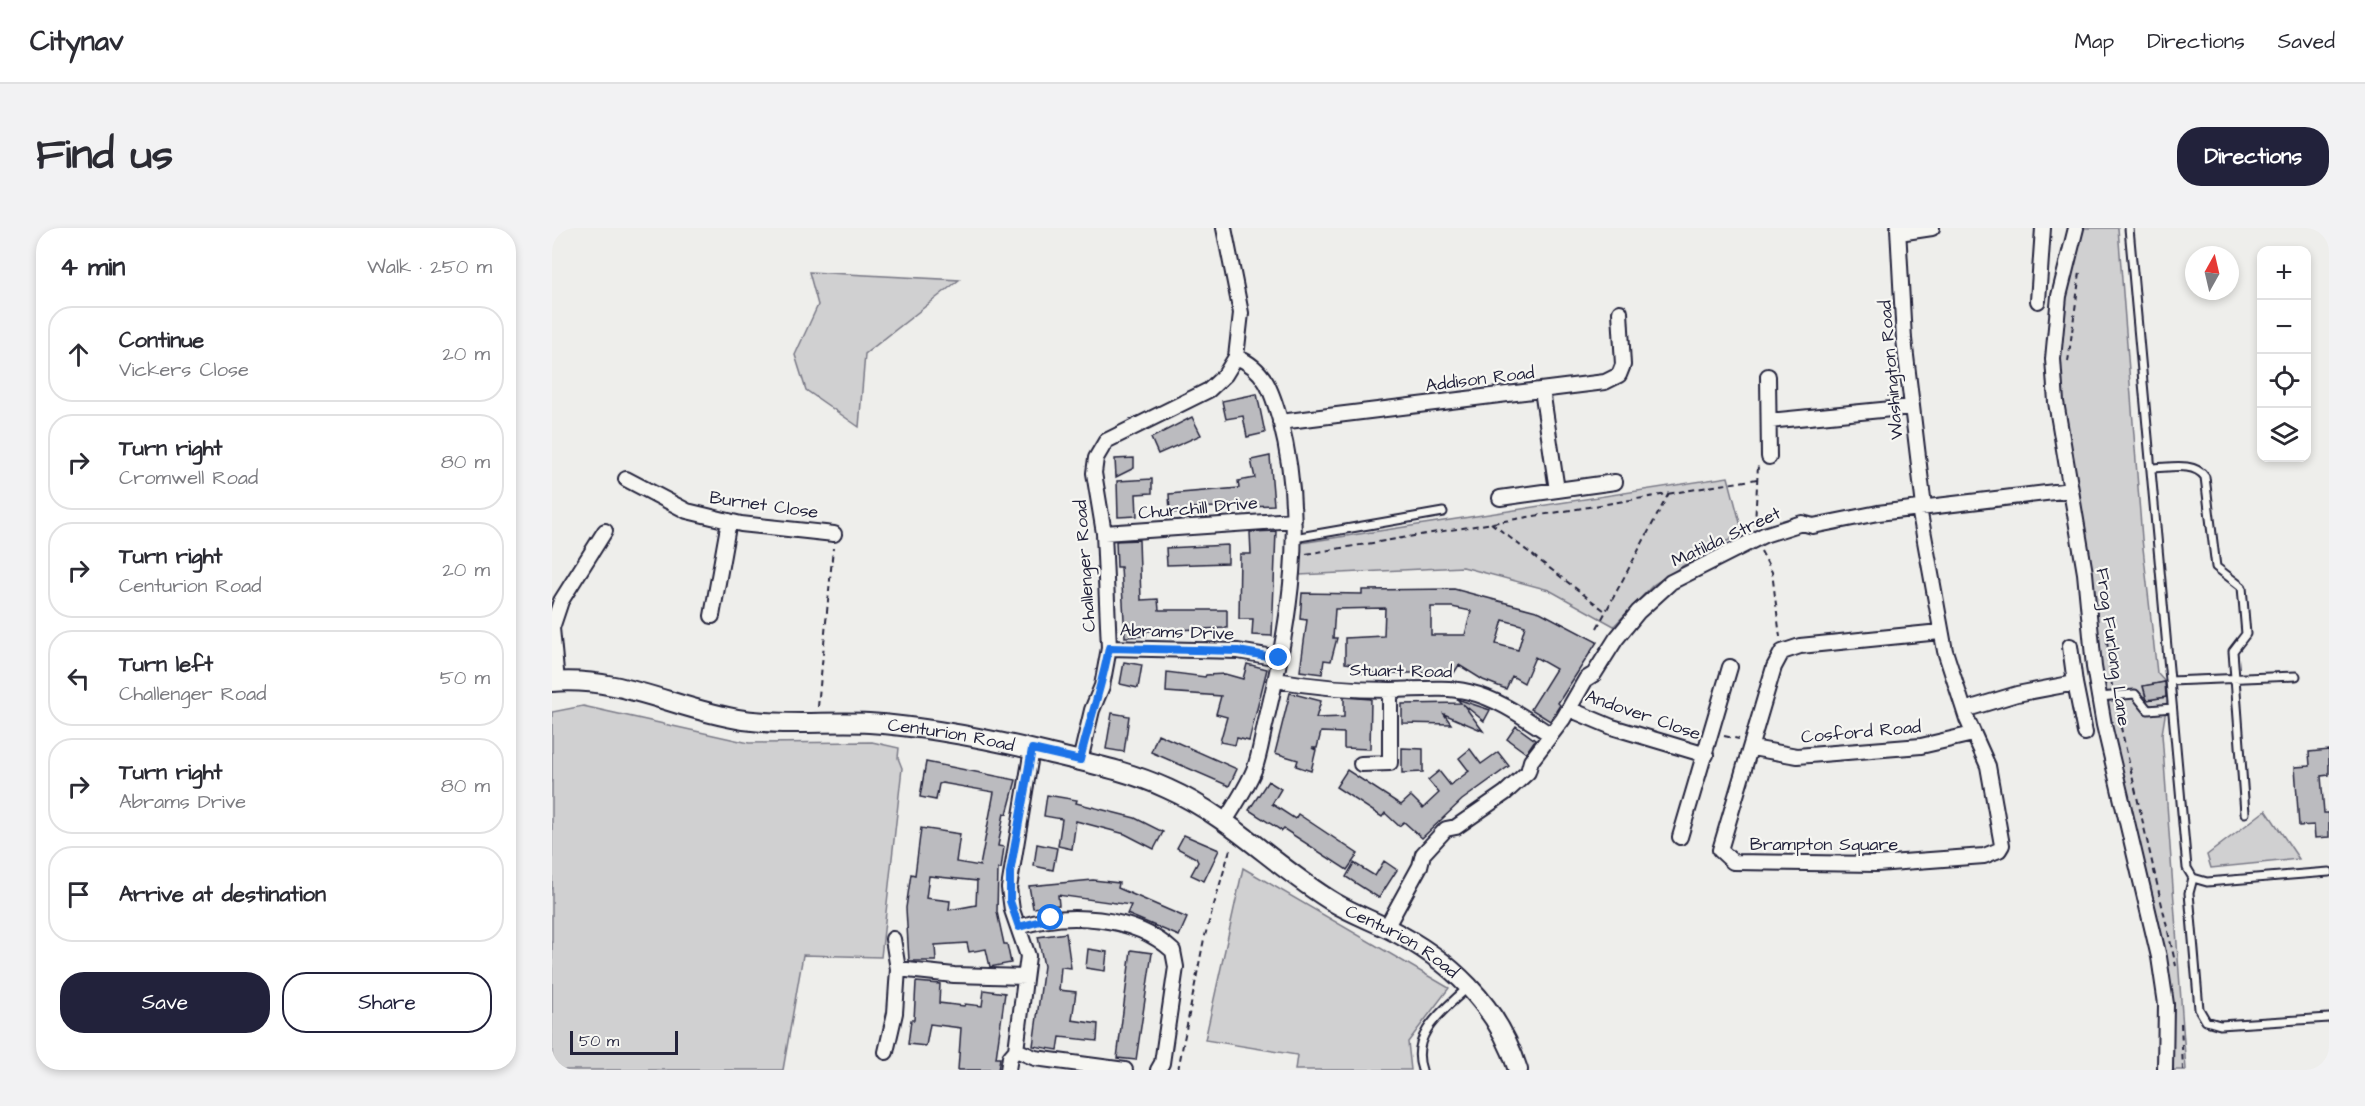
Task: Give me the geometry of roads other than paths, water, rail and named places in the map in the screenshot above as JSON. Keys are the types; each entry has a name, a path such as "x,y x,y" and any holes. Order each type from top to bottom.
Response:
{"street":[{"name":"Challenger Road","path":"1080,760 1092,710 1102,686 1109,648 1104,533 1094,473 1096,458 1106,441 1209,390 1225,375 1236,357 1241,313 1224,228"},
{"path":"1898,230 1932,228"},
{"path":"2038,301 2043,228"},
{"name":"Frog Furlong Lane","path":"2076,228 2059,297 2053,359 2056,402 2106,696 2159,957 2166,1004 2165,1070"},
{"name":"Washington Road","path":"1898,230 1904,339 1921,508"},
{"name":"Addison Road","path":"1280,422 1605,382 1619,375 1623,365 1620,312"},
{"path":"1231,825 1254,769 1276,680 1294,556 1293,478 1272,392 1264,376 1247,361 1236,357"},
{"path":"1768,376 1769,457"},
{"path":"1542,390 1557,490"},
{"path":"1769,421 1912,407"},
{"name":"Burnet Close","path":"626,479 687,511 729,521 834,534"},
{"path":"1500,498 1615,482"},
{"name":"Matilda Street","path":"1386,928 1420,866 1423,854 1446,829 1456,827 1528,772 1531,761 1551,735 1586,679 1594,674 1616,639 1654,597 1688,572 1755,540 1802,523 1813,526 1921,508 2071,490"},
{"name":"Brampton Square","path":"1921,508 1940,632 1972,734 1988,766 2002,845 1999,850 1984,856 1876,864 1733,862 1720,850 1753,746 1774,667 1782,652 1800,646 1940,632"},
{"name":"Churchill Drive","path":"1104,533 1294,520"},
{"path":"712,616 729,521"},
{"path":"554,682 552,628 561,601 605,531"},
{"path":"2070,646 2085,733"},
{"name":"Abrams Drive","path":"1109,648 1238,651 1279,658"},
{"name":"Andover Close","path":"1680,837 1706,755 1730,666"},
{"name":"Stuart Road","path":"1276,680 1309,687 1390,690 1450,688 1472,693 1519,714 1551,735"},
{"name":"Centurion Road","path":"554,682 616,684 701,711 750,721 887,724 982,738 1080,760 1126,773 1168,789 1231,825 1323,895 1442,960 1493,1016 1504,1035 1518,1070"},
{"path":"1964,710 2017,694 2075,683"},
{"path":"1361,764 1390,763 1390,690"},
{"name":"Andover Close","path":"1569,708 1612,727 1706,755"},
{"name":"Cosford Road","path":"1753,746 1797,756 1921,746 1972,734"},
{"path":"1008,1070 1010,1057 1016,1050 1028,949 1010,901 1010,873 1032,749"},
{"path":"1019,927 1051,918 1097,920 1131,928 1173,951 1176,967 1162,1063 1158,1070"},
{"path":"886,1052 894,1023 898,969 893,939"},
{"path":"898,969 954,975 1025,977"},
{"path":"1016,1050 1035,1058 1125,1070"}],"lane":[{"path":"2130,228 2187,868 2193,878 2206,882 2329,872"},
{"path":"2151,468 2190,467 2201,471 2205,477 2216,567 2242,587 2246,634 2233,651 2245,813"},
{"path":"1294,538 1443,512"},
{"path":"2170,681 2296,676"},
{"path":"2106,696 2135,694 2148,710 2172,708"},
{"path":"2193,878 2189,893 2199,1009 2206,1022 2220,1025 2329,1018"},
{"name":"Centurion Road","path":"1422,1070 1419,1051 1427,1028 1468,986"}]}
